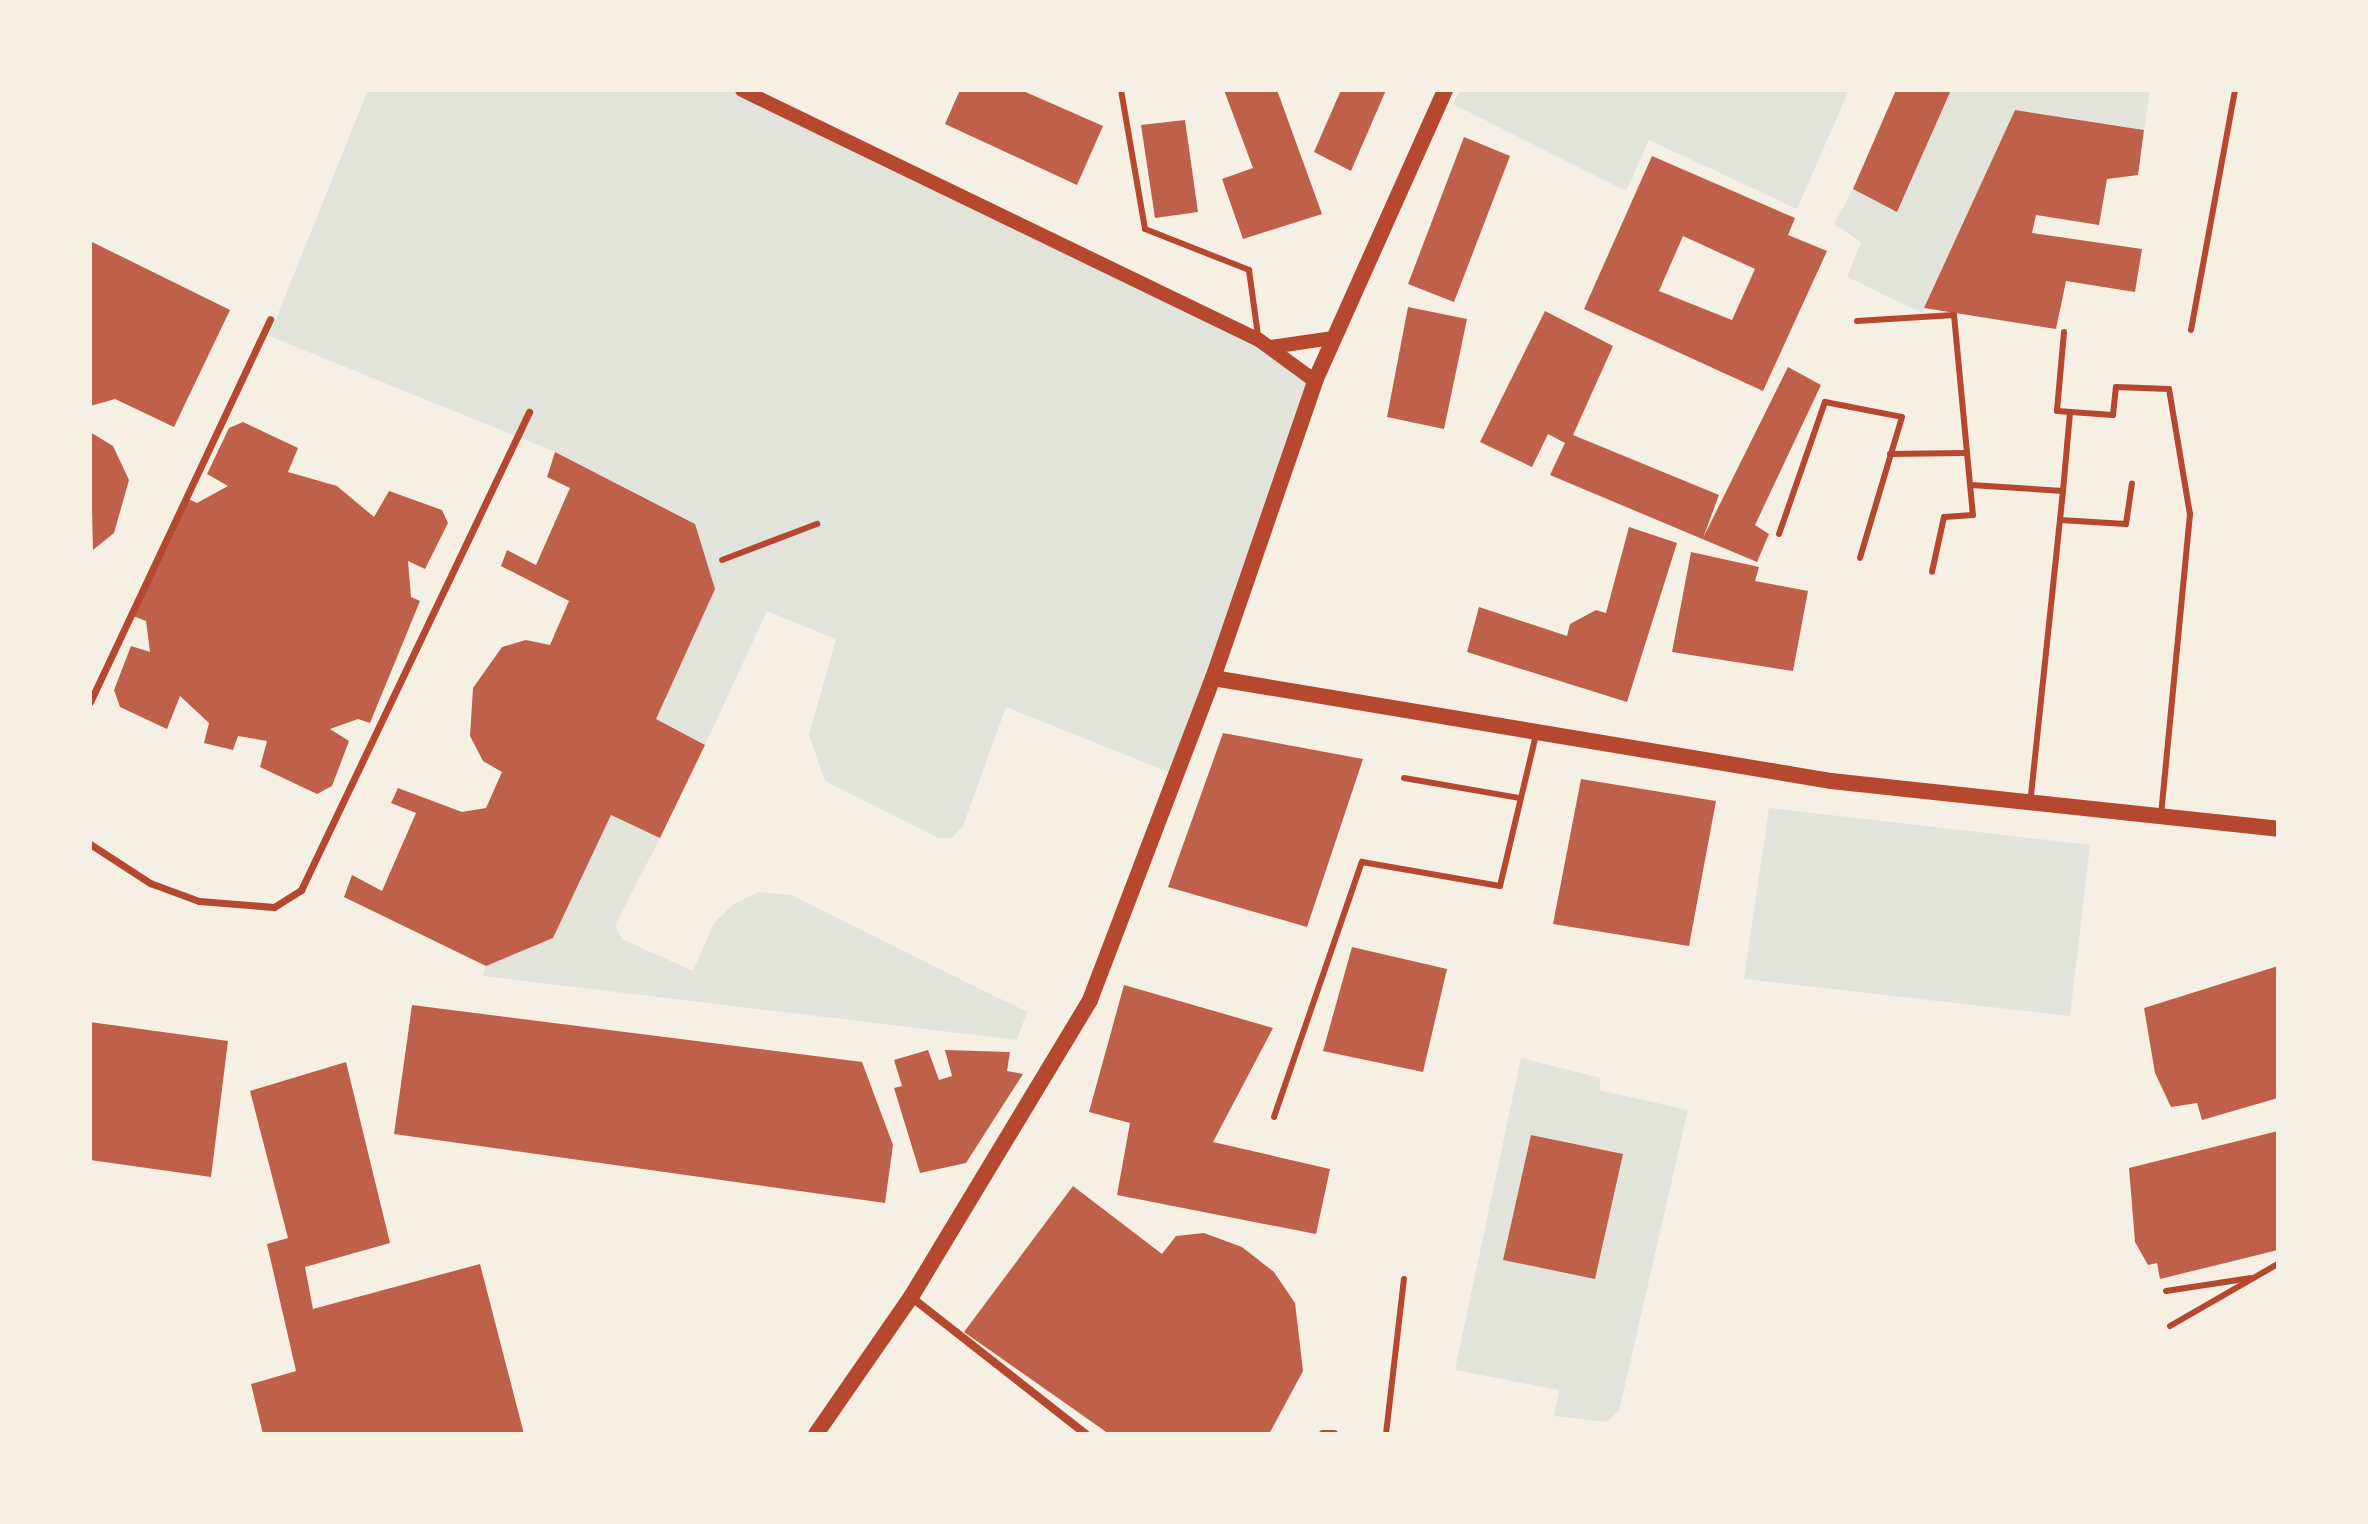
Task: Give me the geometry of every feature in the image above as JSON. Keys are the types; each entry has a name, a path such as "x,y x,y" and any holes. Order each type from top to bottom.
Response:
{"main road":[{"path":"816,1434 911,1297 1090,1000 1213,678 1315,381 1445,90"},
{"path":"1213,678 1538,728 1831,781 2031,798 2278,829"}],"street":[{"path":"742,90 1265,343 1315,381"},
{"path":"90,702 270,319"},
{"path":"1265,343 1333,338"},
{"path":"90,844 150,883 199,901 274,907 301,890 529,412"},
{"path":"911,1297 1086,1434"},
{"path":"1323,1434 1334,1434"}],"lane":[{"path":"1121,90 1145,229 1249,270 1265,343"},
{"path":"2191,330 2235,90"},
{"path":"1857,321 1954,315 1964,453 1973,515 1944,517 1932,572"},
{"path":"2064,332 2057,411 2113,415 2116,387 2169,389 2190,514 2161,813"},
{"path":"1779,534 1825,402 1902,417 1860,558"},
{"path":"2031,798 2070,412"},
{"path":"1890,454 1964,453"},
{"path":"2060,520 2126,524 2132,483"},
{"path":"1971,485 2063,491"},
{"path":"722,560 817,524"},
{"path":"1274,1117 1362,862 1500,886 1538,728"},
{"path":"1404,778 1520,798"},
{"path":"2170,1326 2278,1264"},
{"path":"2166,1291 2258,1277"},
{"path":"1386,1434 1404,1279"}],"shaded area":[{"path":"368,90 740,90 1314,371 1181,777 1006,707 963,826 952,838 939,838 825,781 809,735 836,639 767,611 705,745 656,719 695,524 555,452 269,336"},
{"path":"1460,90 1849,90 1797,209 1649,140 1626,191 1453,104"},
{"path":"1951,90 2150,90 2144,130 2015,110 1922,313 1847,277 1861,242 1834,224 1853,189 1898,211"},
{"path":"1769,808 2090,845 2070,1016 1744,979"},
{"path":"611,815 660,838 615,925 622,939 693,971 714,923 735,903 759,892 791,895 1027,1012 1017,1040 483,976 486,966 553,938"},
{"path":"1521,1058 1601,1078 1599,1090 1688,1110 1619,1411 1606,1422 1554,1416 1559,1390 1455,1370"}],"building":[{"path":"960,90 1021,90 1103,126 1077,185 945,124"},
{"path":"1224,90 1277,90 1322,214 1243,239 1222,179 1253,168"},
{"path":"1341,90 1386,90 1351,171 1314,152"},
{"path":"1896,90 1951,90 1897,212 1853,189"},
{"path":"2015,110 2144,130 2138,175 2107,179 2099,225 2036,215 2032,233 2142,249 2135,292 2066,281 2056,329 1924,308"},
{"path":"1185,120 1198,212 1155,218 1141,125"},
{"path":"1464,137 1510,156 1454,302 1408,284"},
{"path":"1652,156 1795,218 1788,235 1827,251 1763,391 1584,309","holes":["1683,236 1755,269 1732,320 1659,291"]},
{"path":"90,241 230,310 174,427 115,399 90,406"},
{"path":"1408,307 1467,319 1444,429 1387,417"},
{"path":"1545,311 1613,346 1573,435 1719,495 1703,538 1788,367 1821,385 1755,525 1769,534 1757,562 1550,475 1565,443 1548,434 1532,467 1480,442"},
{"path":"243,422 298,448 288,472 337,486 374,517 389,491 442,510 448,523 425,569 408,561 411,597 420,601 370,723 358,719 330,729 349,741 332,786 317,794 260,767 267,741 238,736 233,750 204,743 209,723 180,696 167,729 120,707 114,690 131,646 150,652 146,621 133,616 186,498 197,503 228,486 207,474 229,428"},
{"path":"90,432 113,446 129,480 114,533 93,550"},
{"path":"555,452 695,524 715,589 656,719 705,745 660,838 611,815 553,938 486,966 344,897 352,875 382,891 416,813 391,803 398,788 462,812 486,808 502,772 483,761 470,736 473,688 502,647 526,640 550,645 569,601 501,566 507,550 536,565 570,488 547,477"},
{"path":"1629,527 1677,543 1627,702 1467,652 1479,607 1567,636 1570,624 1596,610 1606,613"},
{"path":"1691,552 1759,567 1755,581 1808,591 1793,671 1672,652"},
{"path":"1223,733 1363,759 1307,927 1168,887"},
{"path":"1581,779 1716,801 1689,946 1553,924"},
{"path":"1352,947 1447,969 1423,1072 1323,1051"},
{"path":"2278,966 2278,1098 2202,1120 2197,1103 2171,1107 2155,1073 2144,1008"},
{"path":"1124,985 1273,1028 1213,1142 1330,1169 1316,1234 1117,1195 1130,1123 1089,1112"},
{"path":"412,1005 862,1062 893,1145 885,1203 394,1134"},
{"path":"90,1022 228,1041 211,1177 90,1160"},
{"path":"928,1050 939,1080 952,1076 945,1050 1010,1052 1007,1071 1023,1074 966,1163 920,1173 894,1088 902,1086 894,1060"},
{"path":"346,1062 390,1243 305,1267 313,1309 480,1264 524,1434 263,1434 251,1384 296,1371 267,1244 288,1238 250,1091"},
{"path":"2278,1131 2278,1250 2160,1279 2157,1263 2148,1265 2135,1242 2129,1168"},
{"path":"1531,1135 1623,1154 1595,1279 1503,1260"},
{"path":"1073,1186 1162,1254 1176,1236 1204,1233 1242,1247 1274,1272 1295,1303 1303,1371 1269,1434 1109,1434 964,1332"}]}
